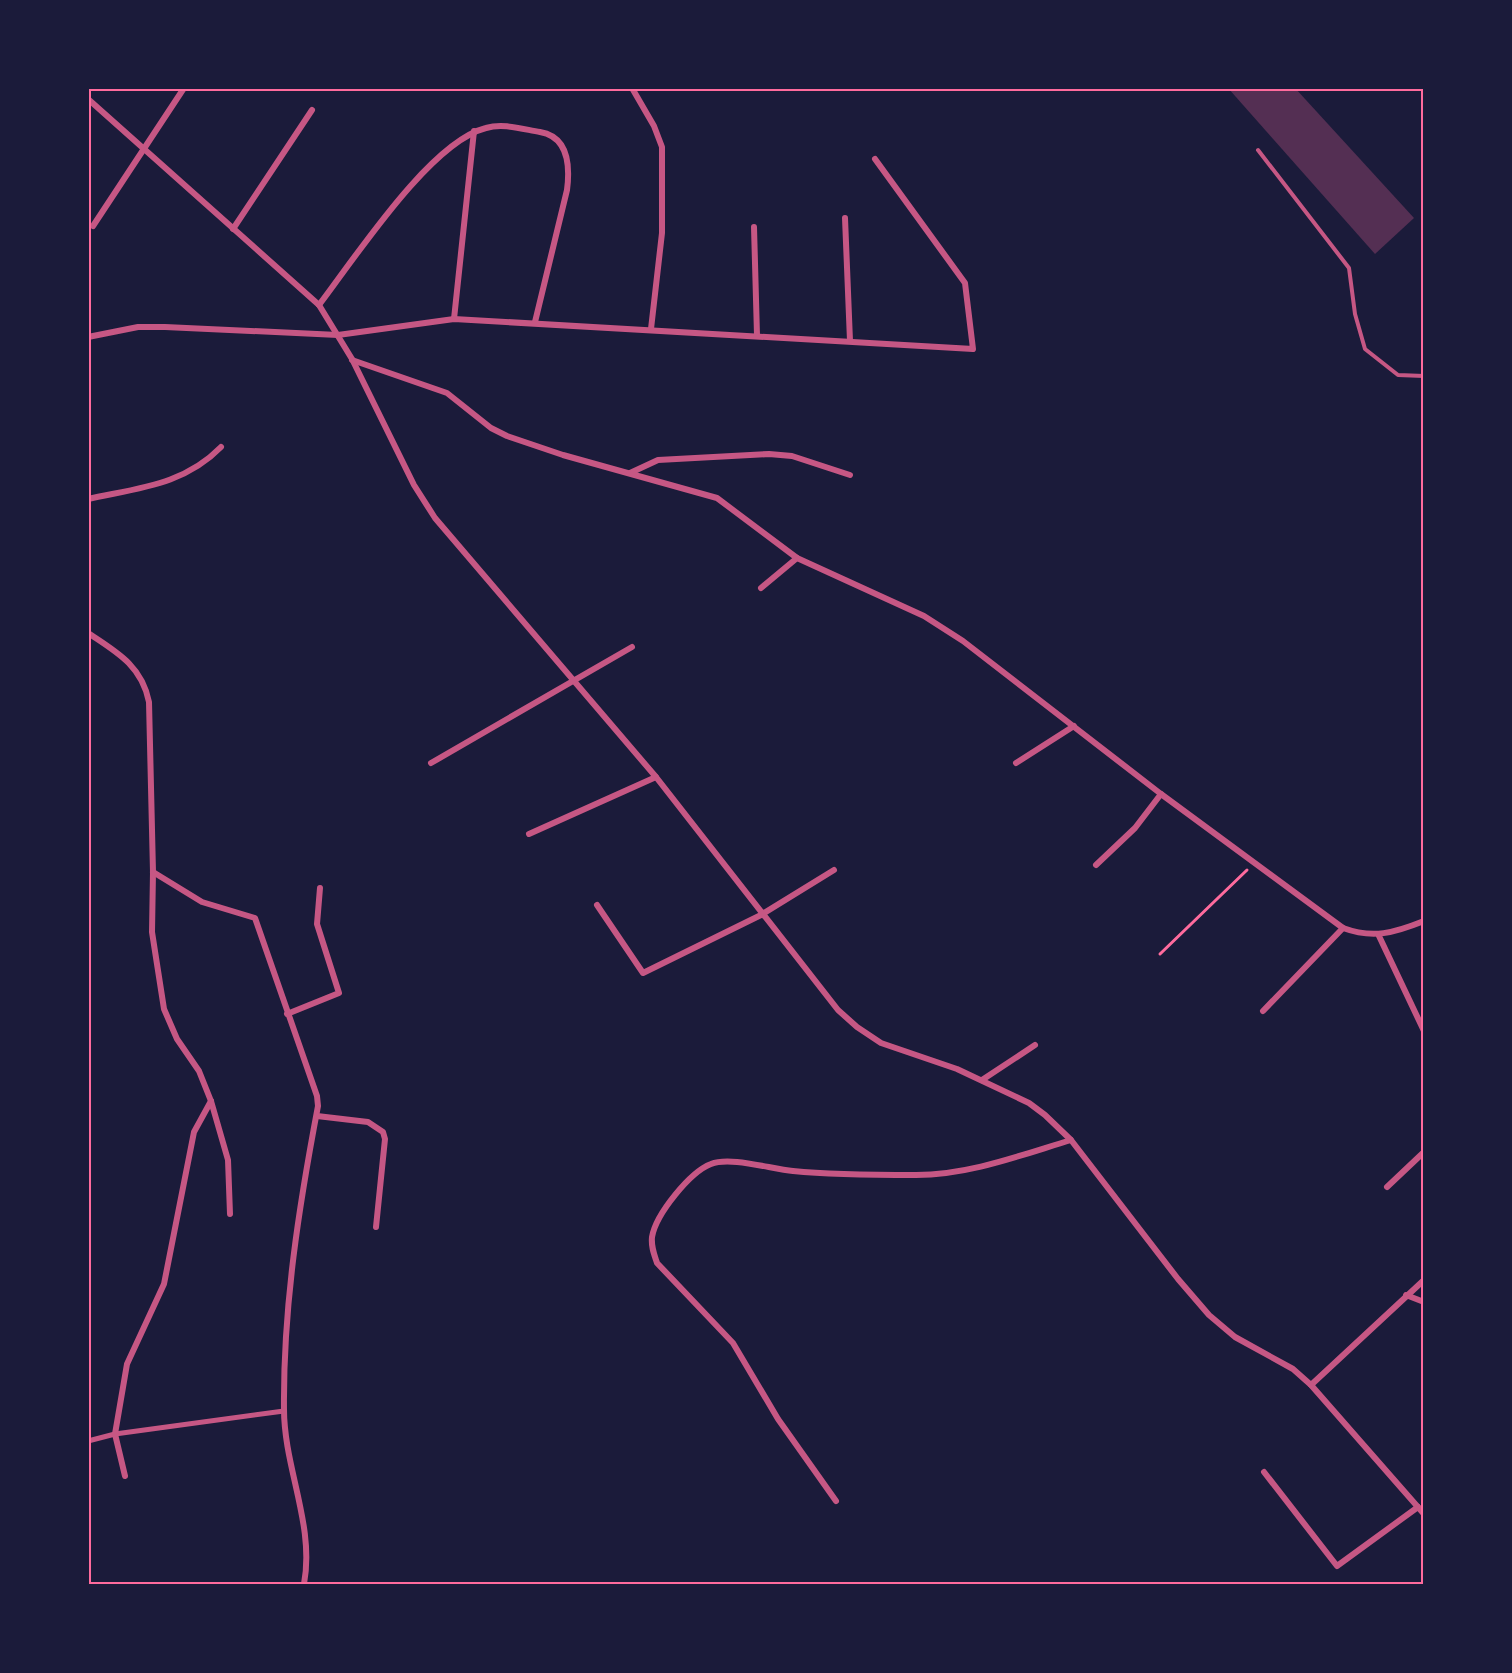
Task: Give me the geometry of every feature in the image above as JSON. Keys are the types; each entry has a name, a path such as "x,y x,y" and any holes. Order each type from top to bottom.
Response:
{"street":[{"path":"93,226 184,88"},
{"path":"632,88 654,126 662,147 662,234 651,329"},
{"path":"88,99 319,305 352,360 414,485 435,518 656,777 761,915 838,1010 857,1028 880,1043 982,1080 1029,1103 1059,1127 1209,1315 1235,1337 1293,1369 1311,1384 1424,1514"},
{"path":"233,229 312,110"},
{"path":"319,305 419,176 445,150 474,131 500,126 544,133 554,137 567,156 569,169 567,190 535,322"},
{"path":"454,319 474,131"},
{"path":"88,338 138,327 338,335 454,319 973,349 965,283 875,159"},
{"path":"845,218 850,341"},
{"path":"754,227 757,335"},
{"path":"352,360 447,393 490,428 507,436 717,498 797,558 943,627 1161,794 1342,928 1360,934 1378,936 1424,921"},
{"path":"88,499 170,481 192,472 220,447"},
{"path":"630,473 658,460 769,454 792,456 850,475"},
{"path":"761,588 797,558"},
{"path":"88,633 130,662 146,686 149,702 152,932 164,1009 177,1039 199,1071 211,1101 228,1160 230,1214"},
{"path":"432,763 632,647"},
{"path":"1016,763 1074,726"},
{"path":"529,834 656,777"},
{"path":"1096,865 1135,828 1161,794"},
{"path":"597,905 643,973 761,915 834,870"},
{"path":"153,872 202,902 255,918 317,1096 316,1116 295,1237 288,1302 284,1411 305,1537 304,1584"},
{"path":"287,1014 339,993 317,924 320,888"},
{"path":"1263,1011 1342,928"},
{"path":"1378,936 1424,1031"},
{"path":"982,1080 1035,1045"},
{"path":"125,1476 116,1434 127,1364 164,1284 194,1131 211,1101"},
{"path":"316,1116 368,1122 383,1132 385,1139 376,1227"},
{"path":"836,1501 778,1419 733,1343 657,1263 652,1250 653,1234 663,1214 678,1192 699,1171 722,1161 794,1171 918,1175 984,1166 1071,1140"},
{"path":"1387,1187 1424,1152"},
{"path":"1311,1384 1424,1280"},
{"path":"1406,1295 1424,1302"},
{"path":"88,1441 116,1434 284,1411"},
{"path":"1264,1472 1337,1566 1418,1508"}],"lane":[{"path":"1258,150 1349,268 1355,314 1365,349 1398,375 1424,376"}],"path":[{"path":"1160,954 1254,863"}],"building":[{"path":"1228,88 1295,88 1414,218 1375,254"}]}
